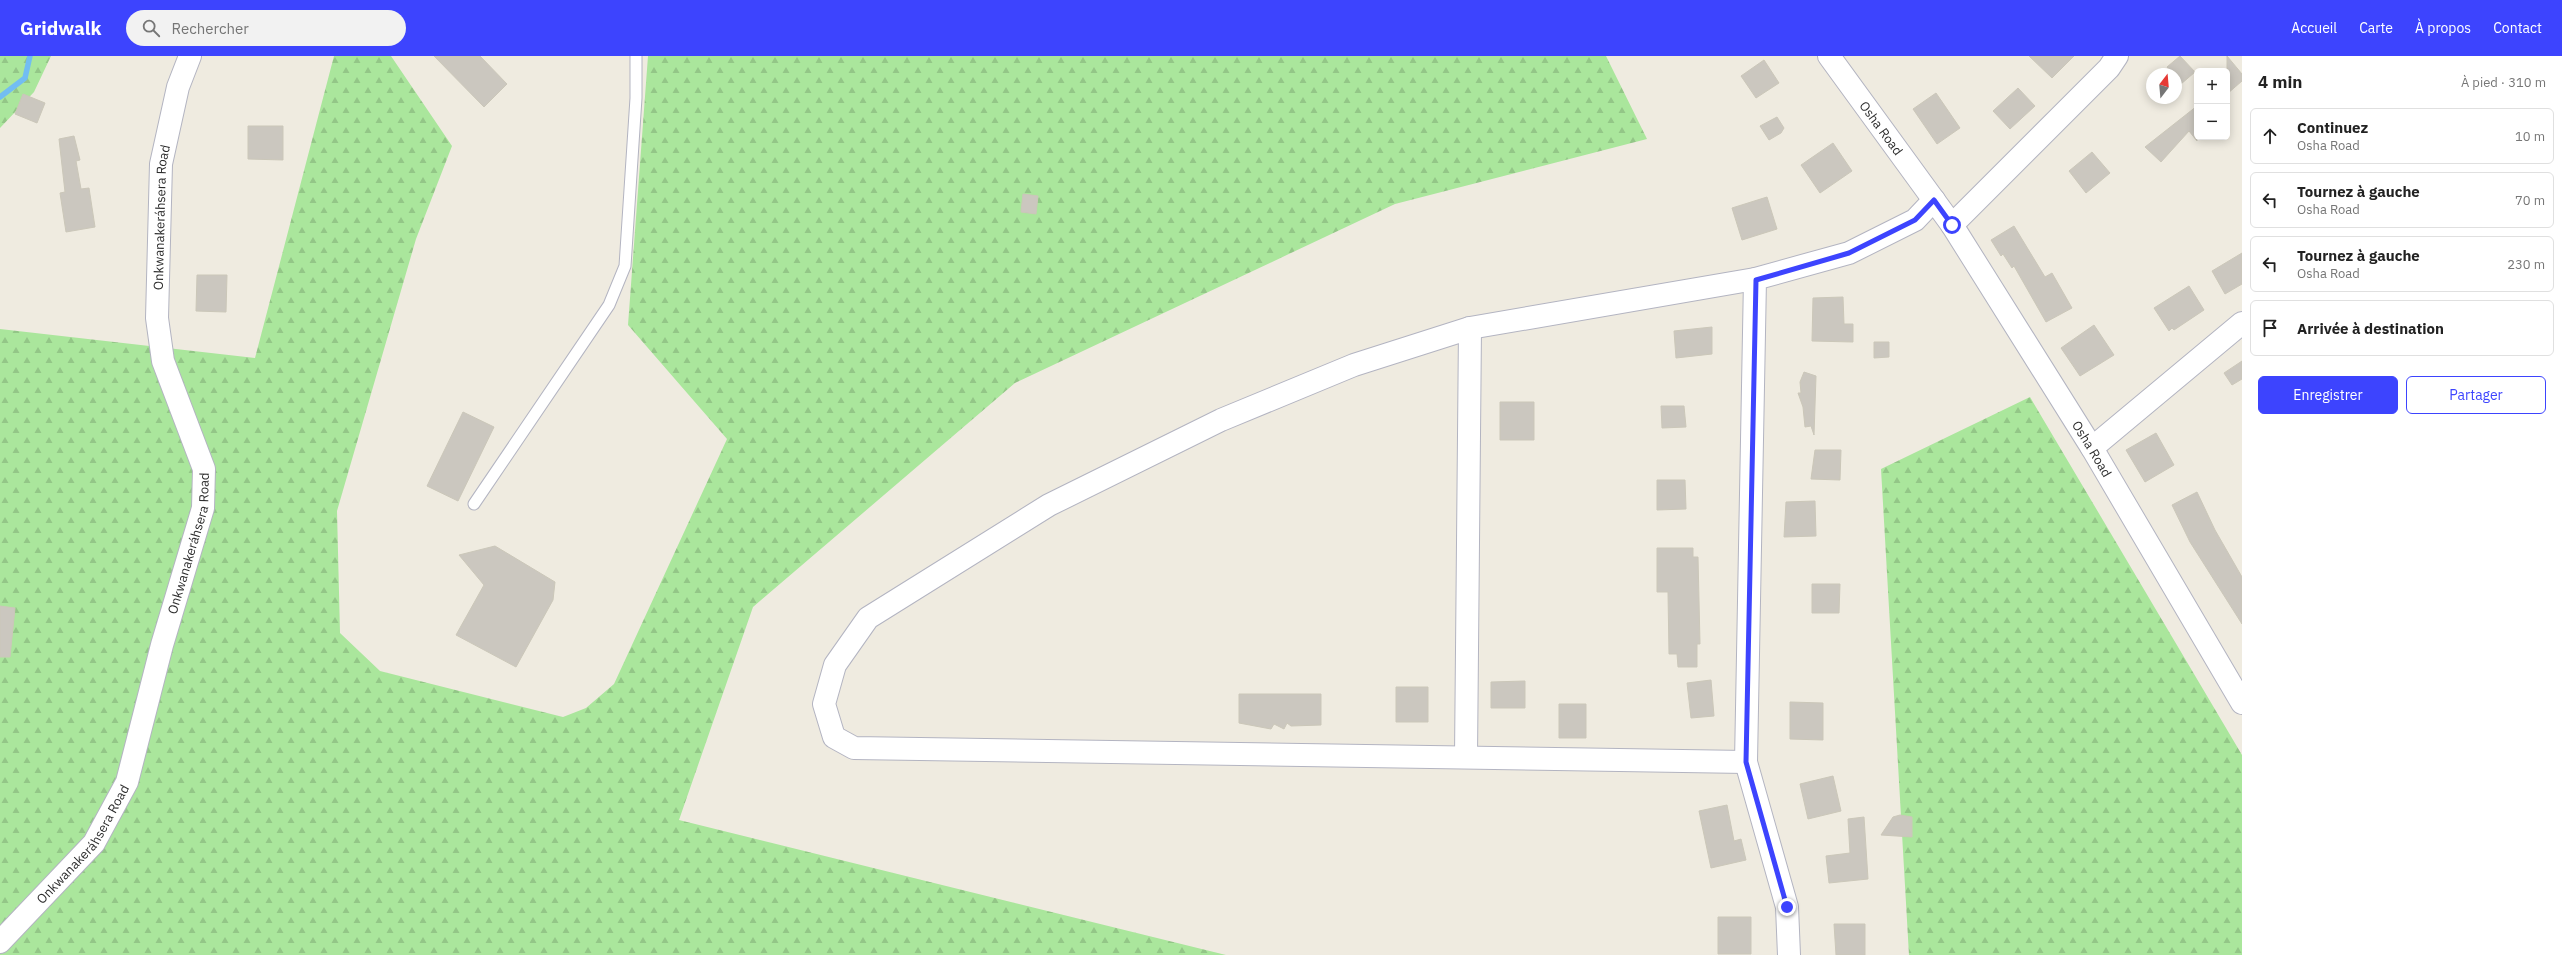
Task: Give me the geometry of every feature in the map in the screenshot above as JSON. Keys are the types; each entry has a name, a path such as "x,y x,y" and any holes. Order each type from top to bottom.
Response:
{"street":[{"name":"Onkwanakeráhsera Road","path":"0,942 94,843 127,782 162,645 204,508 204,469 163,361 157,318 161,164 178,87 190,56"},
{"name":"Osha Road","path":"1829,56 1952,225 2092,448 2242,703"},
{"path":"1952,225 2109,68 2117,56"},
{"path":"1746,762 854,748 834,737 824,704 834,665 868,618 1049,505 1229,417 1354,365 1470,328 1756,280 1849,253 1915,220 1934,200"},
{"path":"1756,280 1746,762 1787,907 1789,955"},
{"path":"2092,448 2242,323"},
{"path":"1466,757 1470,328"}],"lane":[{"path":"474,504 609,305 620,283 625,266 636,98 636,56"}],"green space":[{"path":"0,56 51,56 34,92 0,128"},
{"path":"334,56 391,56 452,146 416,239 337,511 340,633 380,671 563,717 586,708 614,684 727,439 628,325 648,56 1606,56 1647,139 1395,204 1015,383 753,607 679,820 1226,955 0,955 0,329 255,358"},
{"path":"2030,397 2242,755 2242,955 1909,955 1881,469"}],"building":[{"path":"434,56 480,56 507,84 484,107"},
{"path":"2029,56 2074,56 2052,78"},
{"path":"2180,56 2194,71 2194,73 2182,83 2182,68 2167,67"},
{"path":"2227,56 2242,74 2242,81 2230,91 2230,68 2227,68"},
{"path":"1764,60 1779,83 1756,98 1741,76"},
{"path":"2018,88 2035,106 2010,129 1993,111"},
{"path":"1936,93 1960,128 1937,144 1913,109"},
{"path":"23,94 45,103 37,123 15,114"},
{"path":"2194,108 2194,137 2189,131 2161,162 2145,147"},
{"path":"1777,117 1784,128 1781,133 1769,140 1760,126"},
{"path":"248,126 283,126 283,160 248,159"},
{"path":"74,136 80,160 76,161 81,189 89,188 95,227 66,232 60,193 65,192 59,139"},
{"path":"1833,143 1852,171 1820,193 1801,165"},
{"path":"2092,152 2110,173 2086,193 2069,171"},
{"path":"1023,194 1038,196 1036,214 1021,212"},
{"path":"1767,197 1777,229 1742,240 1732,208"},
{"path":"2014,226 2045,277 2052,273 2072,308 2046,322 2014,266 2012,268 2003,254 2001,256 1991,240"},
{"path":"2242,253 2242,284 2225,294 2212,271"},
{"path":"197,275 227,275 226,312 196,311"},
{"path":"2189,286 2204,310 2174,330 2172,328 2169,331 2154,308"},
{"path":"1843,297 1844,324 1853,324 1853,342 1812,341 1813,298"},
{"path":"2094,325 2114,355 2080,376 2061,348"},
{"path":"1712,327 1712,354 1676,358 1674,331"},
{"path":"1874,342 1889,342 1889,357 1874,358"},
{"path":"2242,361 2242,379 2232,385 2224,373"},
{"path":"1804,372 1816,376 1814,435 1811,426 1805,427 1803,407 1798,393 1801,393 1800,382"},
{"path":"1500,402 1534,402 1534,440 1500,440"},
{"path":"1661,406 1684,406 1686,427 1662,428"},
{"path":"463,412 494,427 458,501 427,486"},
{"path":"2156,433 2174,465 2145,482 2126,450"},
{"path":"1815,450 1841,450 1840,480 1811,479"},
{"path":"1657,480 1685,480 1686,509 1657,510"},
{"path":"2197,492 2215,530 2242,577 2242,624 2190,542 2172,505"},
{"path":"1815,501 1816,536 1784,537 1786,502"},
{"path":"495,546 555,582 553,600 516,667 456,635 484,585 459,555"},
{"path":"1657,548 1693,548 1693,557 1698,557 1700,644 1697,644 1697,667 1678,667 1677,654 1669,654 1668,592 1657,592"},
{"path":"1812,584 1840,584 1839,613 1812,613"},
{"path":"0,606 15,608 10,657 0,657"},
{"path":"1711,680 1714,716 1691,718 1687,683"},
{"path":"1525,681 1525,708 1491,708 1491,682"},
{"path":"1396,687 1428,687 1428,722 1396,722"},
{"path":"1239,694 1321,694 1321,725 1291,726 1287,723 1284,729 1274,724 1271,729 1239,723"},
{"path":"1790,702 1823,703 1823,740 1790,739"},
{"path":"1559,704 1586,704 1586,738 1559,738"},
{"path":"1833,776 1841,811 1808,819 1800,784"},
{"path":"1727,805 1734,841 1741,839 1746,860 1711,868 1699,811"},
{"path":"1900,815 1912,817 1912,837 1881,835 1893,817"},
{"path":"1864,817 1868,879 1829,883 1826,856 1850,853 1848,819"},
{"path":"1718,917 1751,917 1751,954 1718,954"},
{"path":"1834,924 1865,924 1865,955 1836,955"}],"waterway":[{"path":"0,97 25,78 30,56"}],"route":[{"path":"1787,907 1746,762 1756,280 1849,253 1915,220 1934,200 1952,225"}]}
